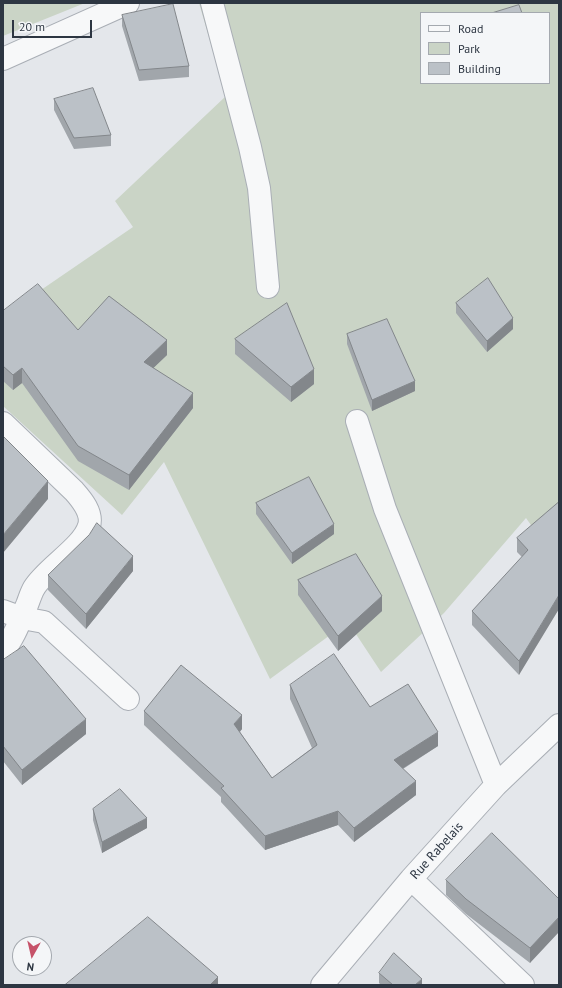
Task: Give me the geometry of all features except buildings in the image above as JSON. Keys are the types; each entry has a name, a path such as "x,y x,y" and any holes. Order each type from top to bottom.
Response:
{"street":[{"path":"3,59 128,3"},
{"path":"212,3 250,147 259,188 268,287"},
{"path":"358,421 385,509 496,785"},
{"path":"3,423 74,491 84,503 89,515 90,525 85,536 46,574 12,615 10,642 3,652"},
{"path":"12,615 44,622 128,699"},
{"name":"Rue Rabelais","path":"322,985 411,879 496,785 559,725"},
{"path":"411,879 522,985"}],"green space":[{"path":"3,3 85,3 3,36"},
{"path":"199,3 559,3 559,565 526,518 444,613 381,672 348,622 270,679 164,462 122,515 3,406 3,316 133,227 115,201 226,96"}]}
